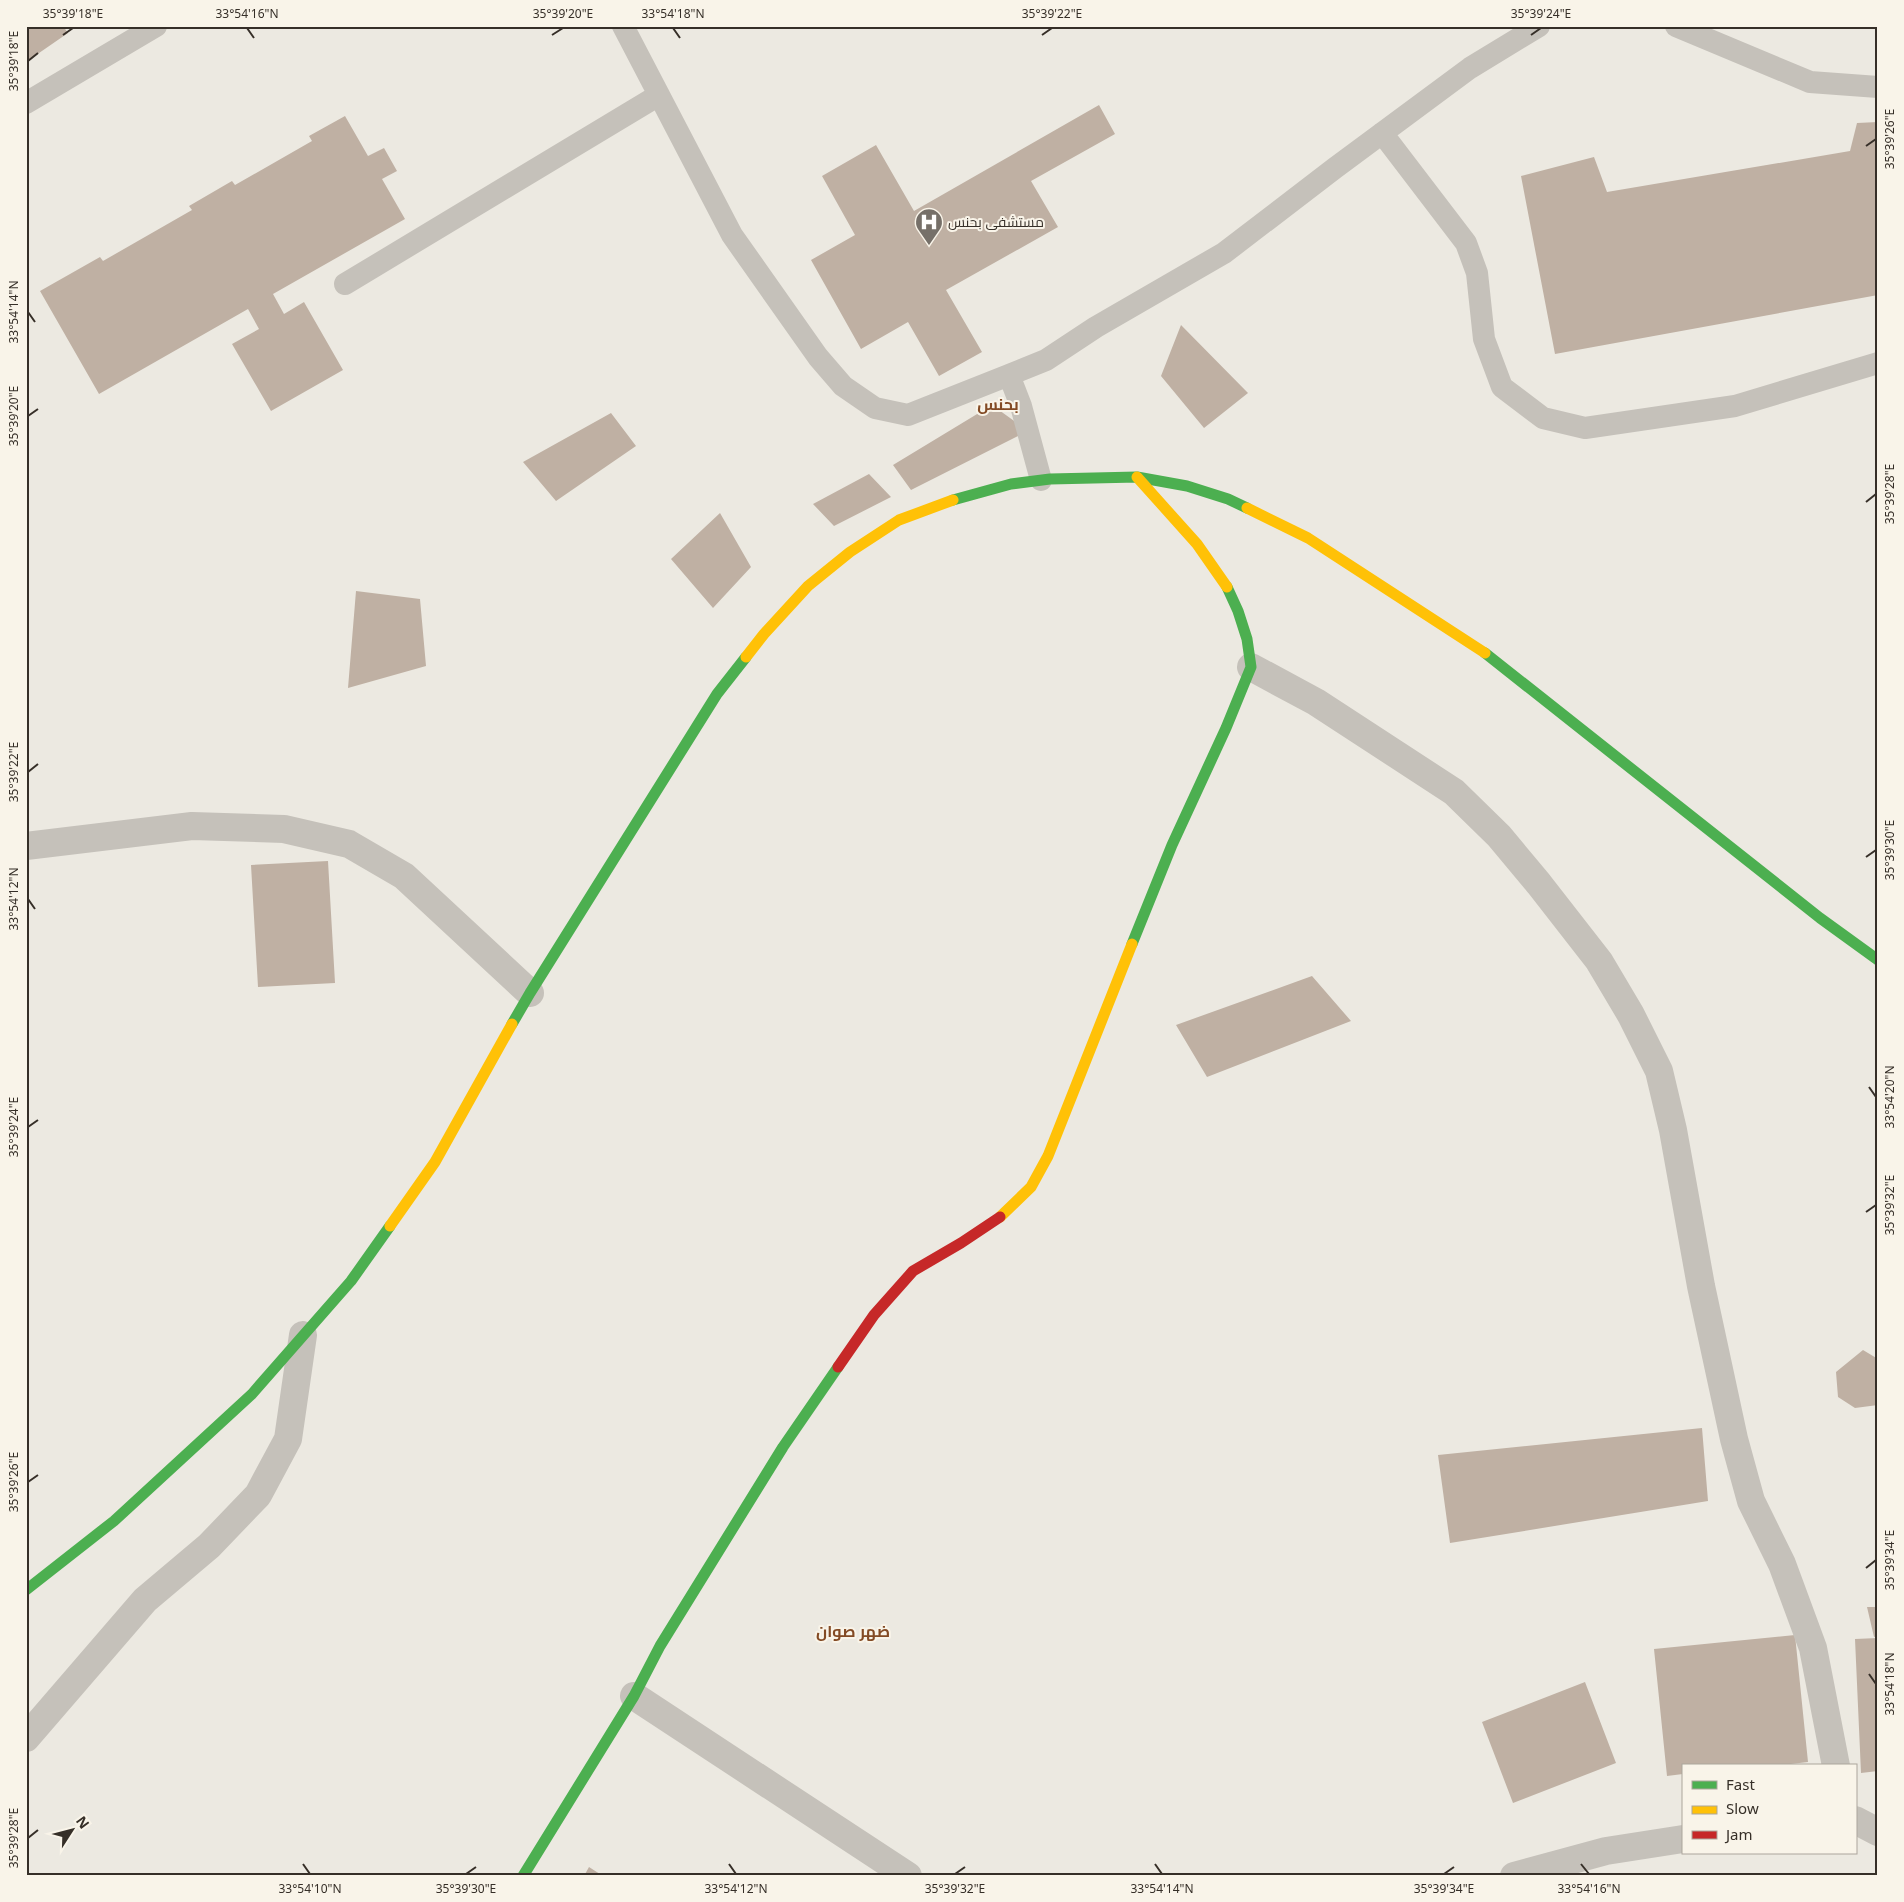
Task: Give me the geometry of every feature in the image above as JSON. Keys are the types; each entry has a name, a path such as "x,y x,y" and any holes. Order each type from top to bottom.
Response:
{"main road":[{"path":"523,1876 634,1696 660,1646 783,1447 874,1315 913,1271 1005,1214 1031,1187 1048,1156 1172,845 1226,728 1251,667 1247,639 1238,611 1226,586 1197,544 1137,477"},
{"path":"26,1590 52,1572 114,1521 252,1394 351,1281 436,1162 530,993 717,694 764,634 808,586 850,552 899,520 952,500 1011,484 1041,480 1137,477 1187,486 1228,499 1308,538 1496,660 1820,918 1878,960"}],"street":[{"path":"1251,667 1316,702 1454,792 1499,836 1539,884 1599,961 1632,1015 1658,1070 1673,1130 1701,1286 1736,1448 1751,1500 1782,1564 1813,1648 1836,1764"},
{"path":"26,846 192,826 284,829 349,844 404,876 530,993"},
{"path":"26,1738 144,1600 210,1546 258,1495 288,1439 303,1335"},
{"path":"634,1696 908,1876"},
{"path":"1856,1821 1878,1832"},
{"path":"1514,1876 1606,1851 1682,1840"}],"lane":[{"path":"26,103 156,26"},
{"path":"623,26 732,235 818,358 843,386 875,408 908,415 1046,360 1096,328 1224,253 1470,68 1539,26"},
{"path":"1676,26 1810,82 1878,87"},
{"path":"345,284 659,95"},
{"path":"1382,134 1466,243 1477,273 1484,340 1502,387 1543,418 1585,428 1735,406 1878,363"},
{"path":"1009,375 1021,406 1041,480"}],"building":[{"path":"26,26 63,26 68,33 26,62"},
{"name":"مستشفى بحنس","path":"1099,105 1115,134 1031,181 1058,227 946,290 982,352 939,376 908,322 861,349 811,260 855,235 822,176 876,145 914,211"},
{"path":"345,116 368,156 384,148 397,171 382,179 405,219 273,294 284,314 304,302 343,370 271,411 232,344 259,329 248,309 99,394 40,291 100,257 103,261 192,210 189,206 232,181 235,185 312,141 309,136"},
{"path":"1878,122 1878,295 1555,354 1521,176 1594,157 1607,192 1850,151 1857,123"},
{"path":"1181,325 1248,393 1204,428 1161,376"},
{"path":"992,405 1028,431 911,490 893,465"},
{"path":"611,413 636,446 556,501 523,462"},
{"path":"869,474 891,497 834,526 813,504"},
{"path":"720,513 751,567 713,608 671,559"},
{"path":"356,591 420,599 426,666 348,688"},
{"path":"328,861 335,983 258,987 251,865"},
{"path":"1312,976 1351,1021 1207,1077 1176,1025"},
{"path":"1863,1350 1878,1359 1878,1405 1855,1408 1838,1397 1836,1372"},
{"path":"1702,1428 1708,1501 1450,1543 1438,1455"},
{"path":"1867,1607 1878,1607 1878,1636 1874,1637"},
{"path":"1795,1635 1808,1762 1790,1764 1682,1764 1682,1774 1667,1776 1654,1649"},
{"path":"1878,1638 1878,1771 1861,1773 1855,1639"},
{"path":"1585,1682 1616,1763 1513,1803 1482,1722"},
{"path":"589,1867 603,1876 584,1876"}],"traffic: fast":[{"path":"953,500 1011,484 1050,479 1137,477 1187,486 1228,499 1247,508"},
{"path":"1132,944 1172,845 1226,728 1251,667 1247,639 1238,611 1227,587"},
{"path":"1485,653 1820,918 1878,960"},
{"path":"512,1024 717,694 746,657"},
{"path":"26,1590 114,1521 252,1394 351,1281 390,1226"},
{"path":"523,1876 634,1696 660,1646 783,1447 838,1367"}],"traffic: slow":[{"path":"1137,477 1197,544 1227,587"},
{"path":"746,657 764,634 808,586 850,552 899,520 953,500"},
{"path":"1247,508 1308,538 1485,653"},
{"path":"1000,1217 1031,1187 1048,1156 1132,944"},
{"path":"390,1226 435,1162 512,1024"}],"traffic: jam":[{"path":"838,1367 874,1315 913,1271 961,1243 1000,1217"}],"place":[{"name":"مستشفى بحنس","path":"929,246"}],"district":[{"name":"بحنس","path":"998,404"},
{"name":"ضهر صوان","path":"853,1631"}]}
